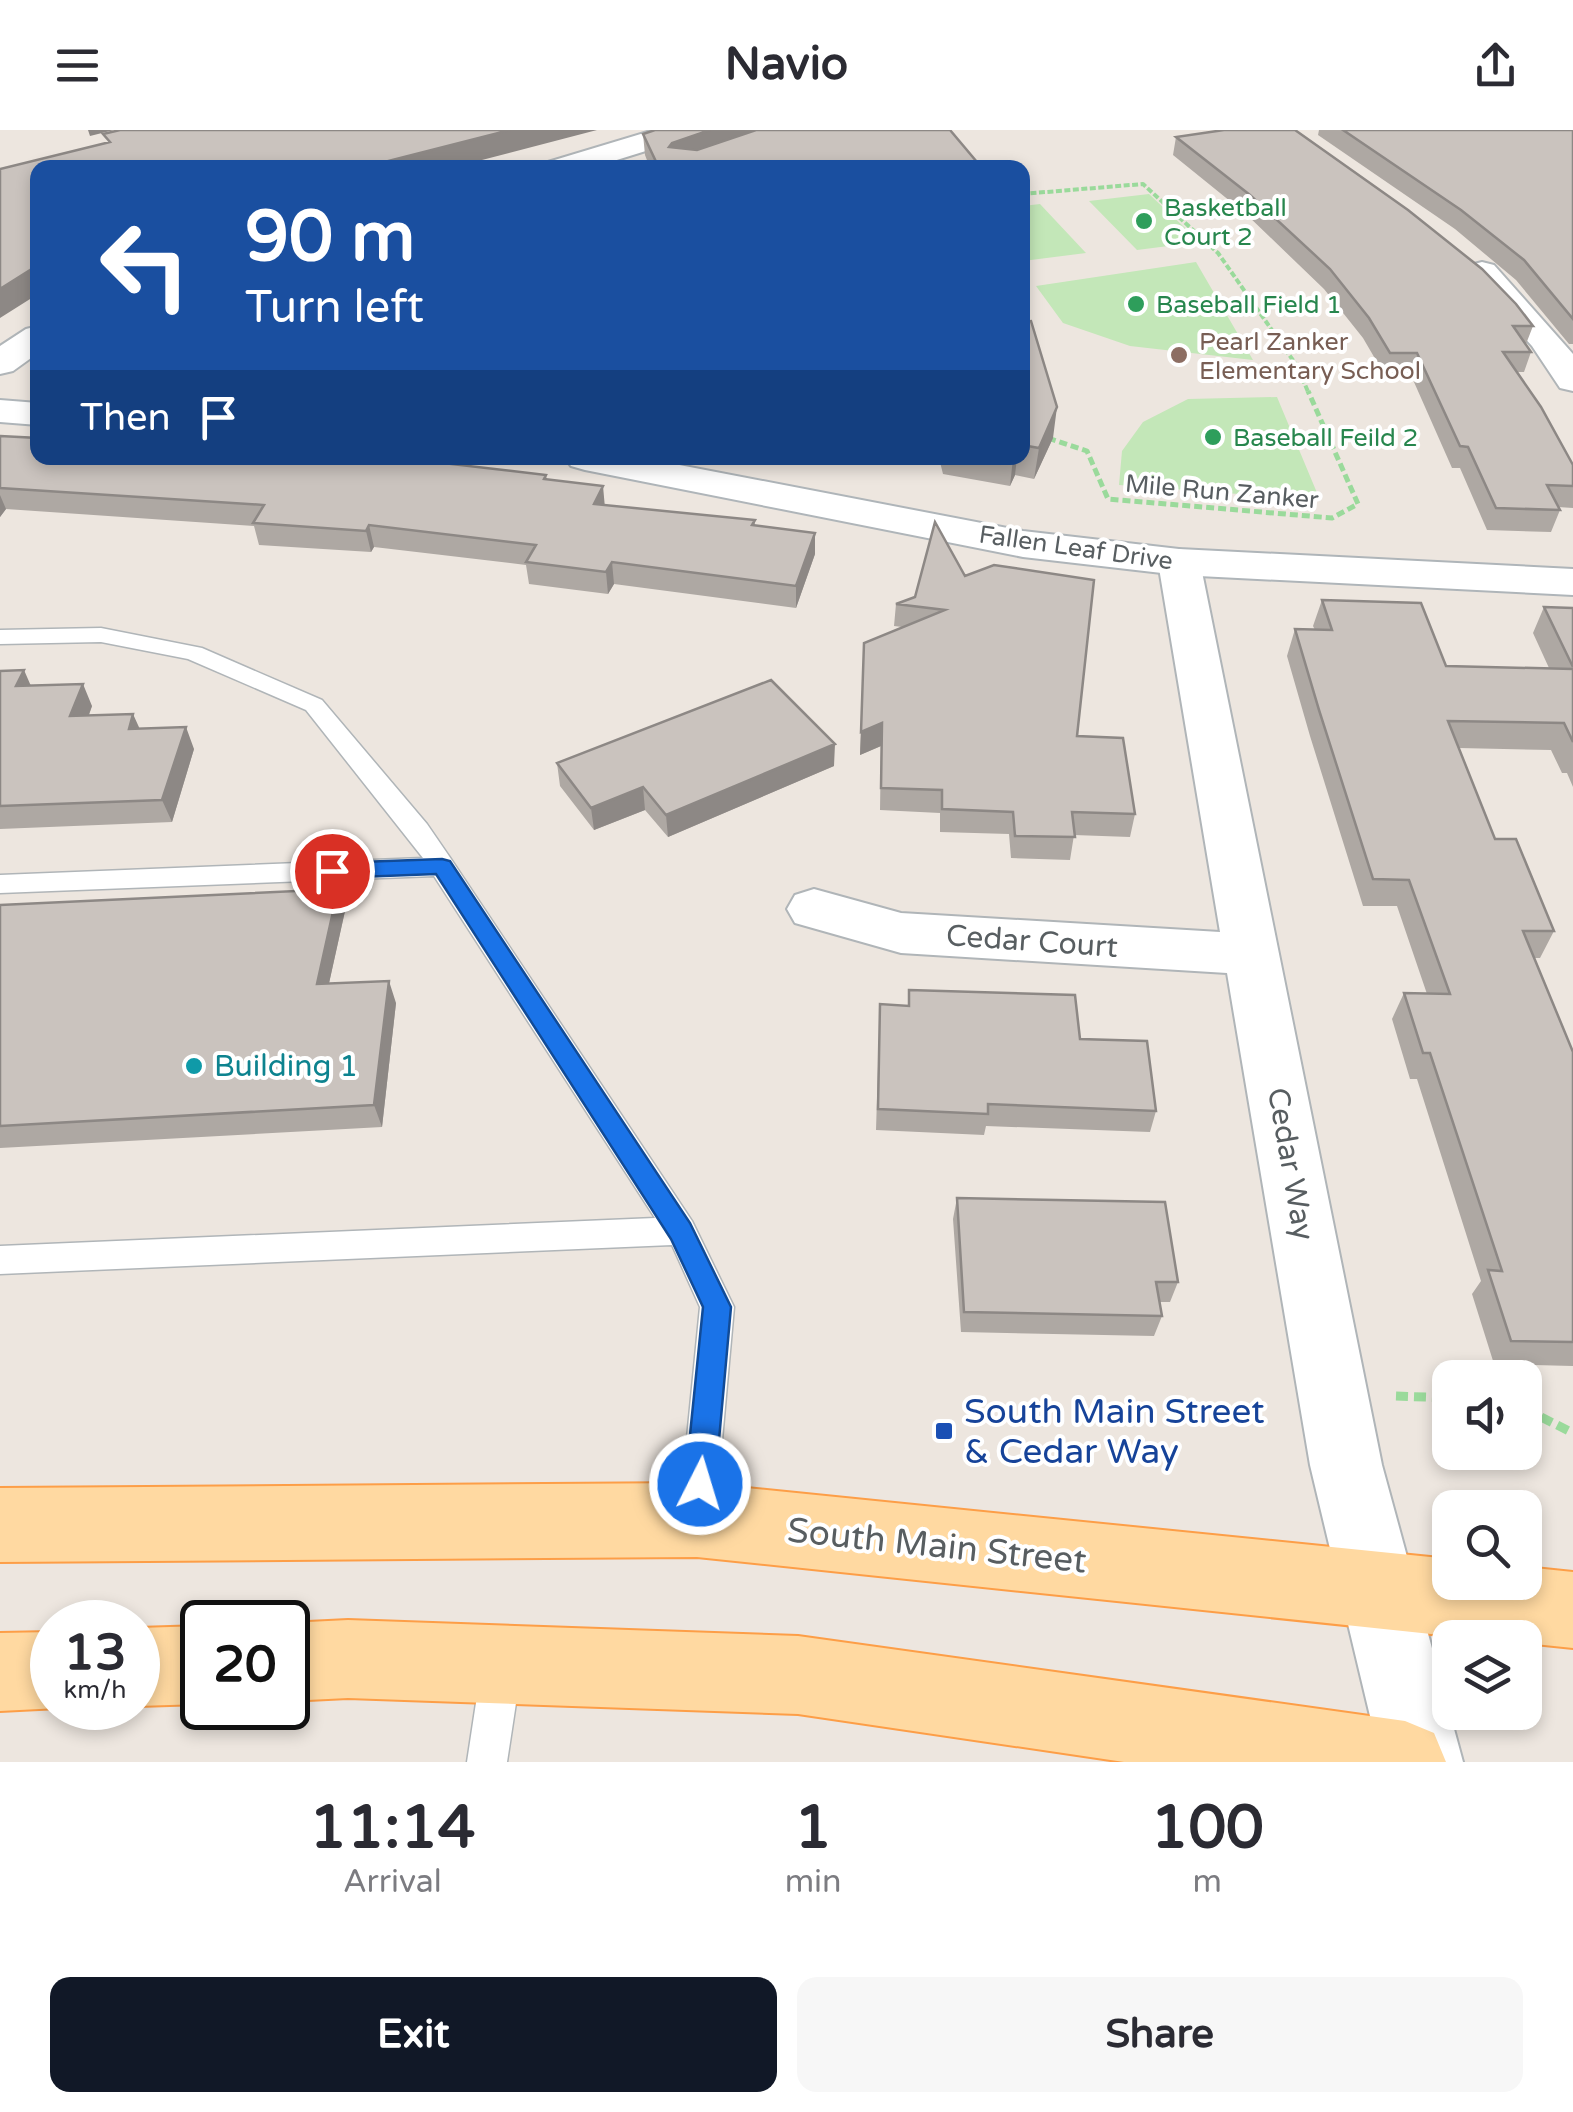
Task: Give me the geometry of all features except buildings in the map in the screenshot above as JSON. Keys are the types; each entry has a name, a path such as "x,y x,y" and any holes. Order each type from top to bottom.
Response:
{"main road":[{"name":"South Main Street","path":"0,1525 697,1520 1573,1610"},
{"path":"310,1661 798,1674 1405,1762"},
{"path":"0,1672 30,1671"}],"street":[{"path":"585,160 684,130"},
{"path":"1452,247 1493,282 1544,339 1573,380"},
{"path":"0,363 30,342"},
{"path":"0,411 30,413"},
{"name":"Fallen Leaf Drive","path":"621,465 1023,544 1179,562 1573,582"},
{"name":"Cedar Way","path":"1179,562 1346,1466 1422,1762"},
{"name":"Cedar Court","path":"814,909 901,933 1252,954"}],"lane":[{"path":"0,637 101,634 194,653 314,705 418,830 681,1231 717,1307 697,1520"},
{"path":"0,884 442,866"},
{"path":"0,1260 681,1231"},
{"path":"487,1762 502,1665"}],"path":[{"name":"Mile Run Zanker","path":"1030,193 1143,184 1218,253 1297,366 1358,504 1332,518 1108,499 1087,451 1038,436"},
{"path":"1542,1417 1573,1432"}],"green space":[{"name":"Basketball Court 2","path":"1149,194 1200,242 1137,250 1089,201"},
{"path":"1040,204 1086,253 1030,260 1030,205"},
{"name":"Baseball Field 1","path":"1196,262 1253,360 1130,346 1063,323 1036,286"},
{"name":"Baseball Feild 2","path":"1277,397 1320,500 1119,485 1122,451 1143,422 1188,399"}],"place":[{"name":"Basketball Court 2","path":"1144,221"},
{"name":"Baseball Field 1","path":"1136,304"},
{"name":"Pearl Zanker Elementary School","path":"1179,355"},
{"name":"Baseball Feild 2","path":"1213,437"},
{"name":"Building 1","path":"194,1066"},
{"name":"South Main Street & Cedar Way","path":"944,1431"}],"route":[{"path":"332,871 442,866 681,1231 717,1307 700,1484"}]}
